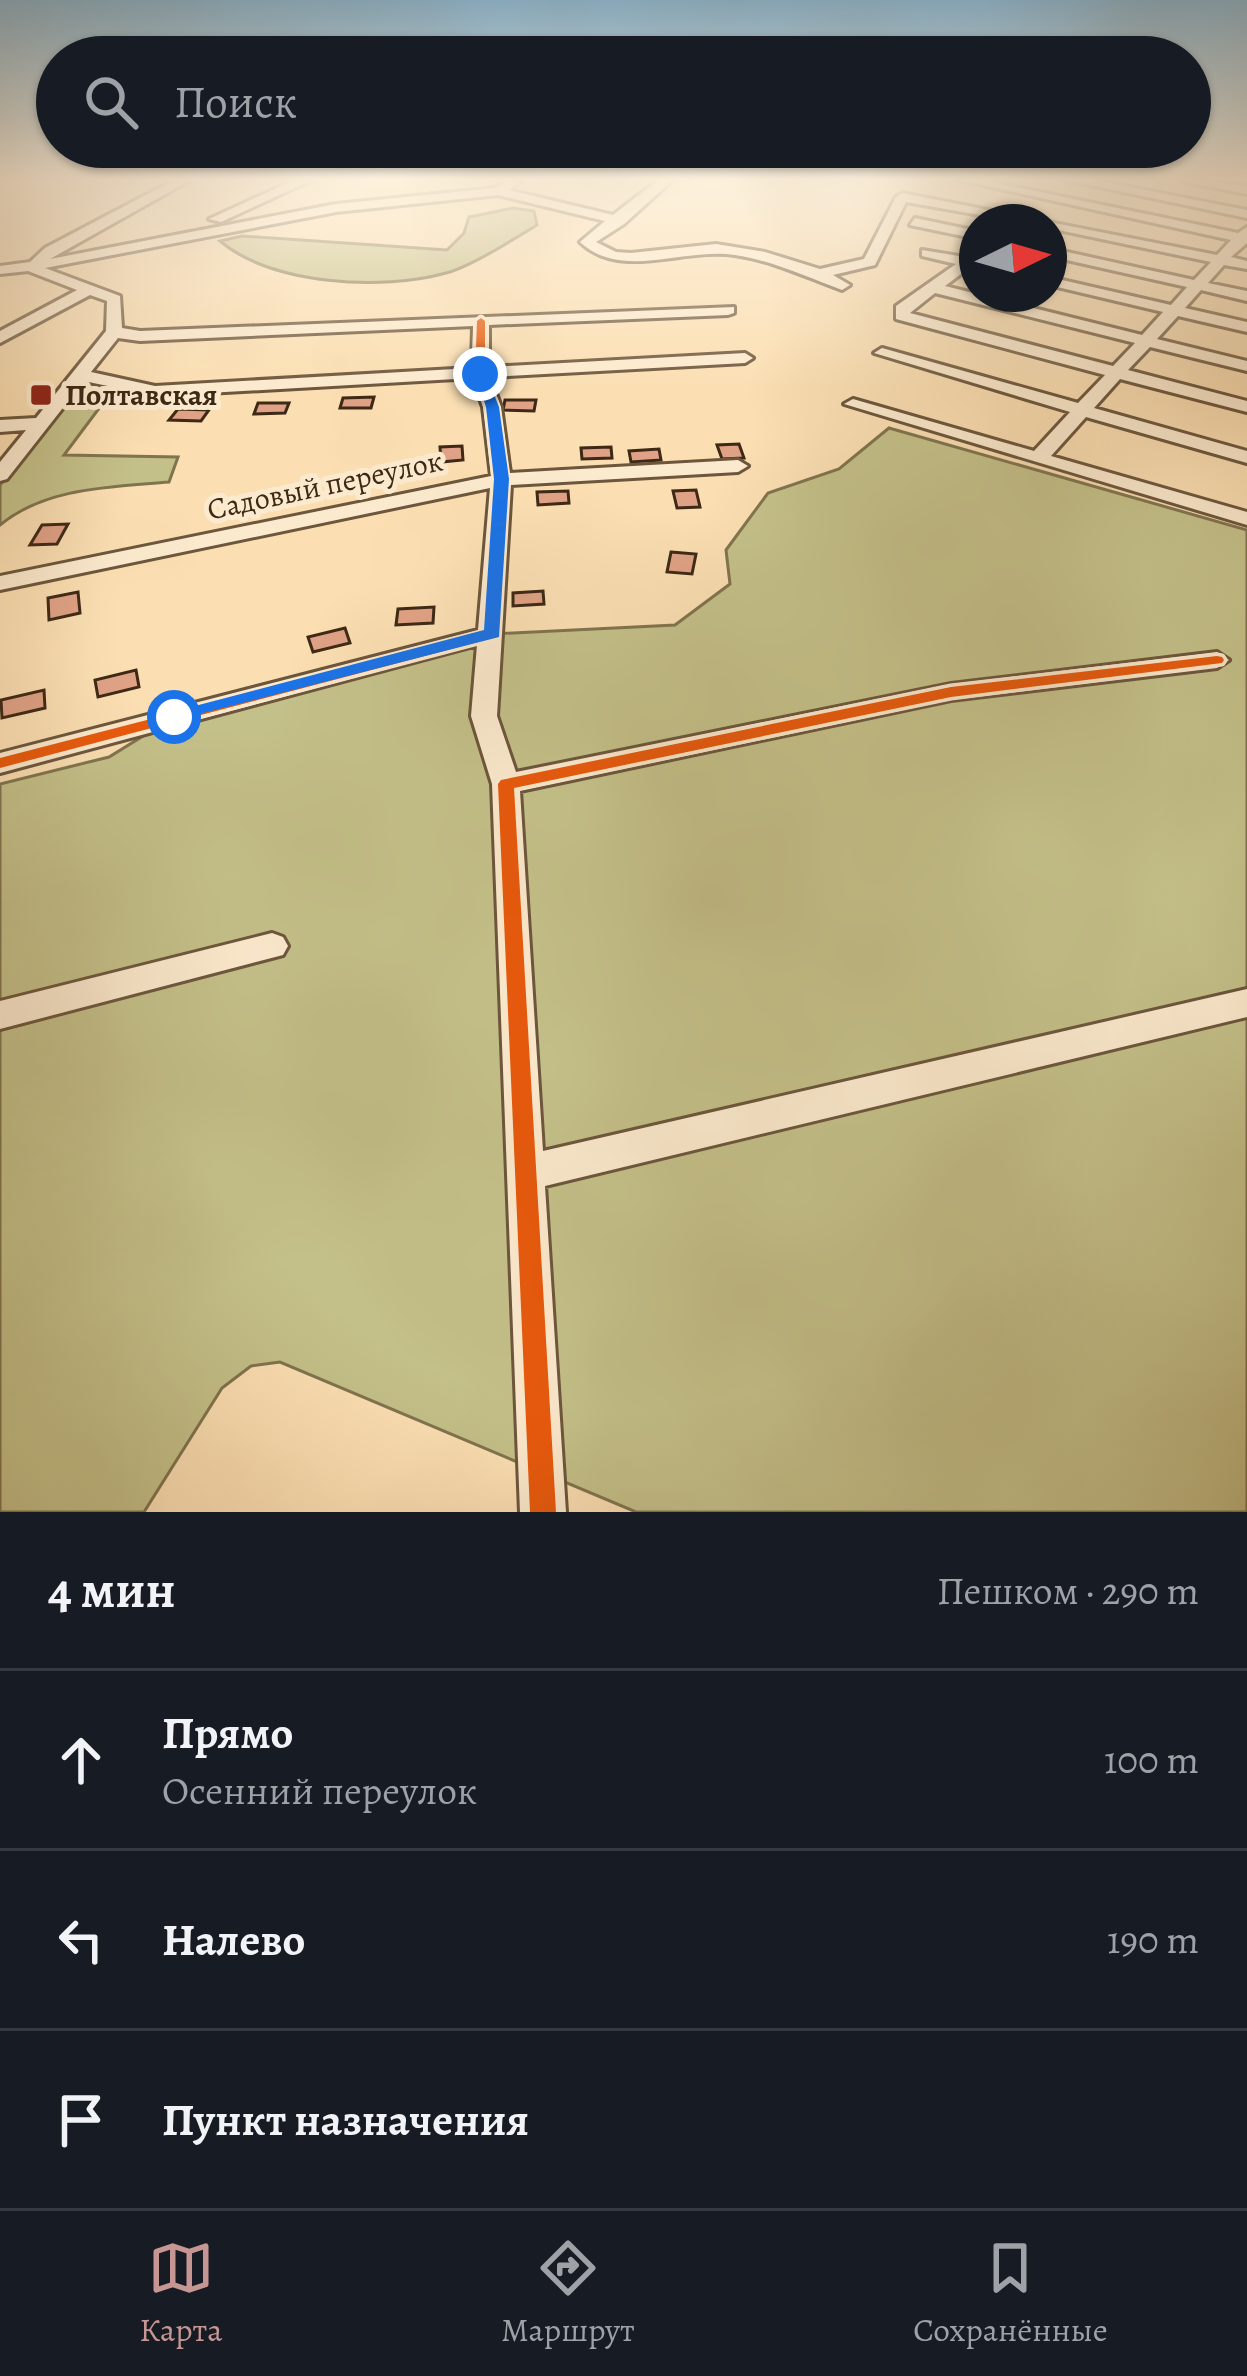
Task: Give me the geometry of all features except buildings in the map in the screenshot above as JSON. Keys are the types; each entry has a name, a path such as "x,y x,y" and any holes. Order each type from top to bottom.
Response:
{"street":[{"path":"31,268 55,249"},
{"path":"0,270 130,249"},
{"path":"594,249 619,256 699,249"},
{"path":"710,249 767,255 842,285"},
{"path":"820,273 870,262 875,249"},
{"path":"1164,249 1247,265"},
{"path":"1038,458 1086,412 1231,249"},
{"path":"927,253 959,258"},
{"path":"1067,256 1247,296"},
{"path":"0,475 114,332 115,299 31,268"},
{"path":"959,271 902,309 902,316 1247,407"},
{"path":"1067,285 1247,327"},
{"path":"0,338 92,288"},
{"path":"935,288 1247,366"},
{"path":"114,332 140,336 728,310"},
{"path":"481,321 480,374 493,407 501,479 484,716 506,784 543,1512"},
{"path":"882,353 1247,458"},
{"path":"81,375 155,391 746,358"},
{"path":"853,404 1247,520"},
{"path":"0,426 41,423"},
{"name":"Садовый переулок","path":"0,583 501,479 738,466"},
{"path":"0,764 493,634"},
{"path":"506,784 566,767 951,692 1217,660"},
{"path":"0,1015 272,946"},
{"path":"526,1173 1247,1004"}],"shaded area":[{"path":"231,249 426,249 498,249 446,273 360,282 297,275"},
{"path":"106,399 64,455 178,457 169,482 59,496 18,512 0,525 0,485 62,405"},
{"path":"889,428 1247,530 1247,1512 636,1512 280,1362 251,1366 222,1388 144,1512 0,1512 0,784 109,757 174,717 492,634 675,625 730,584 726,550 768,493 839,469"}],"cycle path":[{"path":"0,763 492,634 501,480 492,407 480,374 481,321"},
{"path":"543,1512 506,784 951,692 1217,660"}],"place":[{"name":"Полтавская","path":"41,395"}],"route":[{"path":"174,717 493,634 501,479 493,407 480,374"}]}
